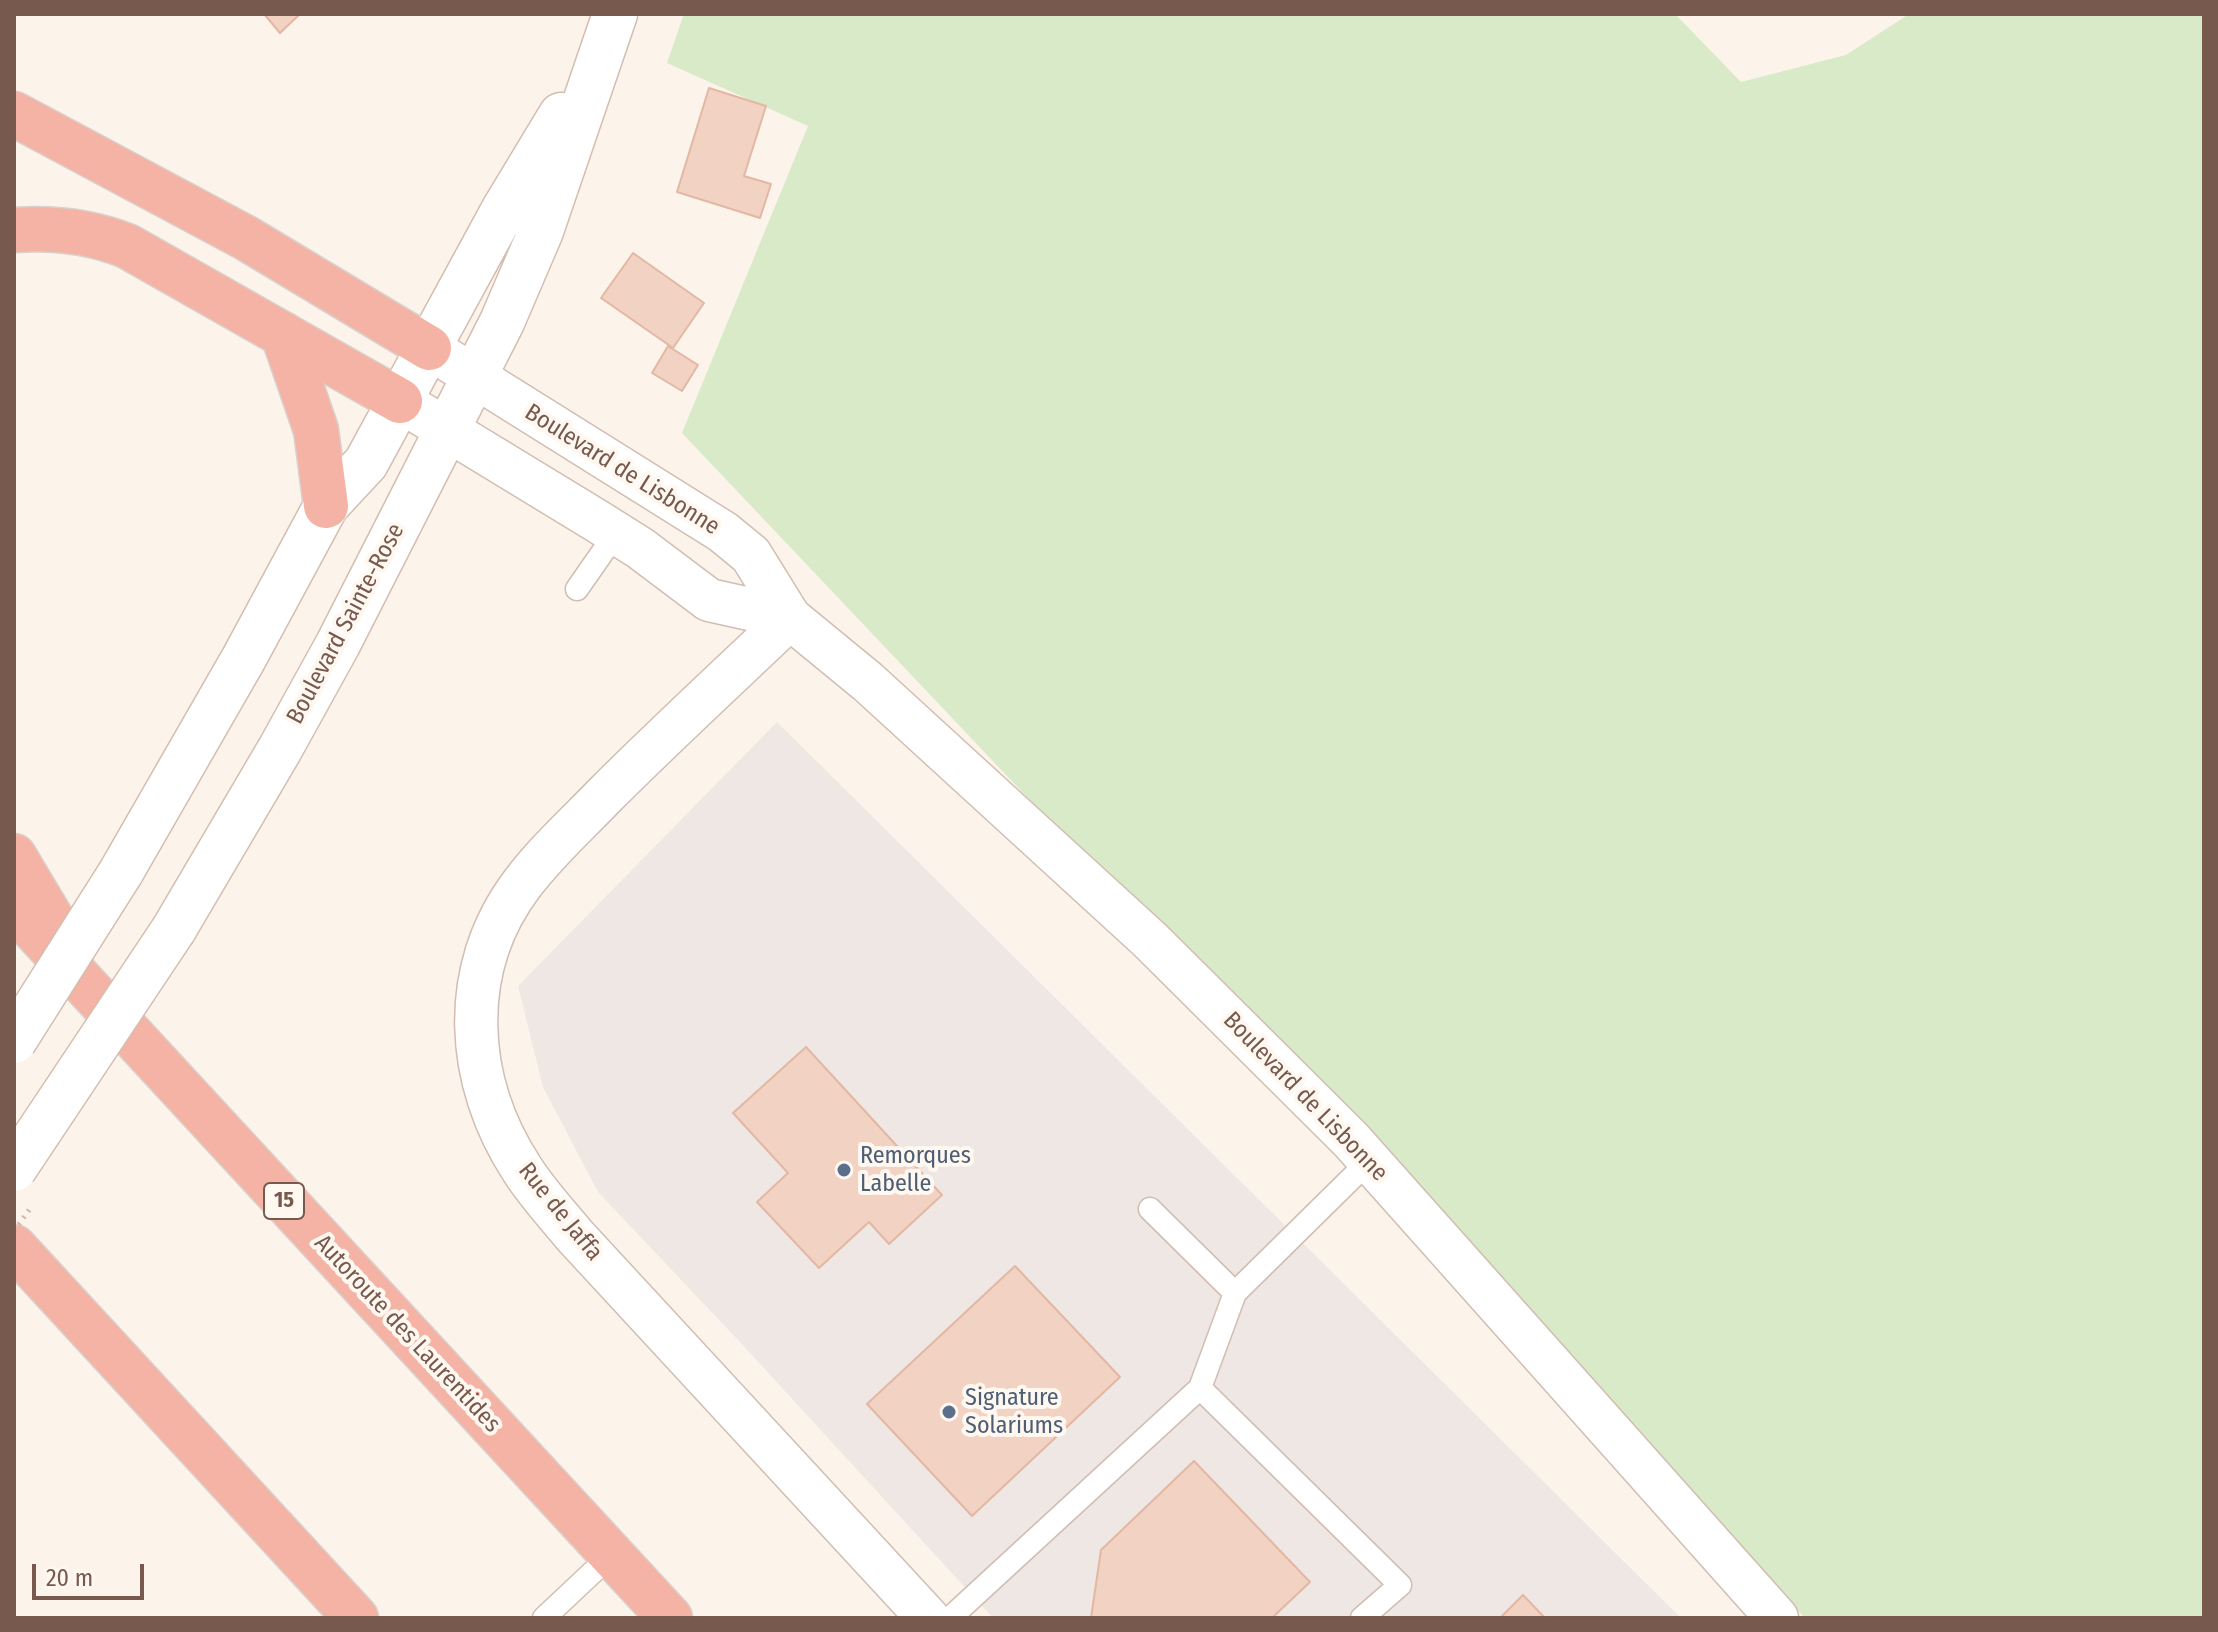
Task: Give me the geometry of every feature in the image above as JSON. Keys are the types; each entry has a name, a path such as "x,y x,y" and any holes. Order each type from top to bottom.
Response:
{"highway":[{"path":"14,114 246,238 429,348"},
{"path":"14,230 64,230 106,238 161,264 400,401"},
{"path":"283,334 316,430 326,506"},
{"path":"14,856 105,1008"},
{"name":"Autoroute des Laurentides","path":"14,908 670,1618"},
{"path":"14,1247 356,1618"}],"street":[{"name":"Boulevard Sainte-Rose","path":"14,1041 121,872 237,671 326,506 366,463 503,211 610,27"},
{"name":"Boulevard Sainte-Rose","path":"14,1169 174,929 321,676 502,322 541,231 610,27"},
{"name":"Boulevard de Lisbonne","path":"429,348 735,541 751,555 790,618 868,682 1150,940 1351,1140 1777,1618"},
{"name":"Boulevard de Lisbonne","path":"400,401 616,533 709,600 790,618"},
{"name":"Rue de Jaffa","path":"790,618 618,783 522,884 496,929 479,979 475,1004 478,1057 486,1092 499,1126 532,1183 585,1247 928,1618"}],"lane":[{"path":"577,589 616,533"},
{"path":"950,1618 1200,1388 1235,1293 1368,1162"},
{"path":"1150,1209 1235,1293"},
{"path":"1200,1388 1400,1585 1362,1618"},
{"path":"544,1618 611,1555"}],"shaded area":[{"path":"777,722 1681,1618 993,1618 598,1192 543,1087 518,986"}],"green space":[{"path":"684,14 1675,14 1741,82 1846,55 1909,14 2204,14 2204,1618 1805,1618 682,433 808,126 667,63"}],"building":[{"path":"264,14 300,14 280,33"},
{"path":"709,88 766,106 744,176 771,184 760,218 677,192"},
{"path":"633,253 704,303 673,348 601,298"},
{"path":"668,346 698,365 682,391 652,373"},
{"path":"806,1047 942,1195 889,1244 869,1222 819,1268 757,1202 788,1173 733,1113"},
{"path":"1015,1266 1120,1377 972,1516 867,1404"},
{"path":"1194,1461 1310,1582 1272,1618 1091,1618 1101,1550"},
{"path":"1523,1595 1545,1618 1500,1618"}],"place":[{"name":"Remorques Labelle","path":"844,1170"},
{"name":"Signature Solariums","path":"949,1412"}]}
